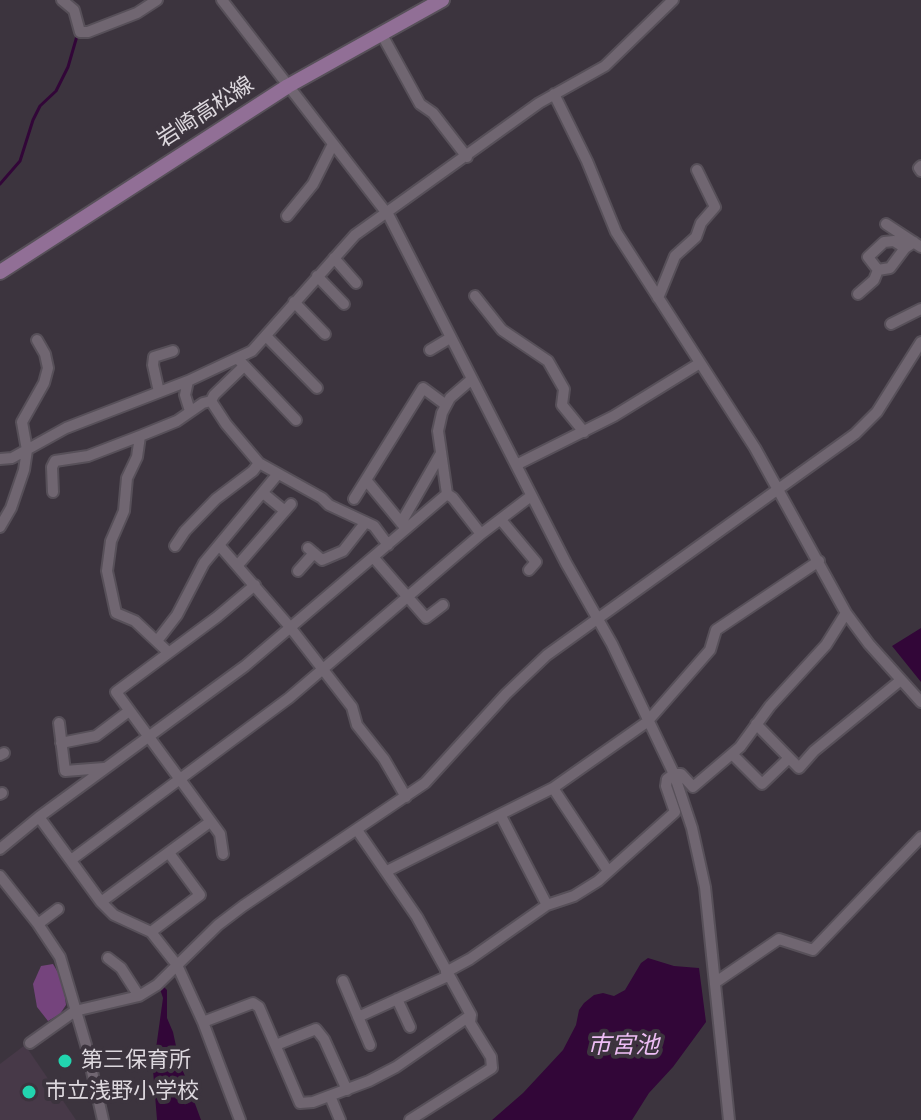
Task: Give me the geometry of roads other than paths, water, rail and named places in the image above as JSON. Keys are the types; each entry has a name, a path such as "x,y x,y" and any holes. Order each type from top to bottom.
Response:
{"main road":[{"name":"岩崎高松線","path":"0,272 288,86 442,0"}],"street":[{"path":"62,0 74,10 80,32 88,32 137,13 157,0"},
{"path":"222,0 386,211 531,496 598,617 674,774 701,866 729,1120"},
{"path":"53,492 52,467 55,461 88,456 140,436 177,421 211,401 241,362 355,235 554,94 605,66 673,0"},
{"path":"381,33 420,104 433,113 467,157"},
{"path":"554,94 587,161 616,232 780,490 846,613 921,702"},
{"path":"287,216 313,184 333,144"},
{"path":"658,298 675,256 696,237 701,223 715,207 697,170"},
{"path":"886,224 913,245"},
{"path":"878,270 868,257 884,242 913,245"},
{"path":"878,270 890,268 913,245"},
{"path":"334,258 356,283"},
{"path":"858,294 874,280 878,270"},
{"path":"317,276 344,304"},
{"path":"475,296 502,330 548,361 564,389 562,405 584,432"},
{"path":"294,302 325,334"},
{"path":"891,324 921,309"},
{"path":"266,336 317,388"},
{"path":"430,350 450,338"},
{"path":"0,527 11,508 24,470 27,450 22,422 44,383 48,368 37,340"},
{"path":"30,1043 75,1011 139,996 157,985 218,925 243,906 406,797 438,770 525,675 598,617 780,490 868,422 921,342"},
{"path":"159,392 154,357 173,351"},
{"path":"0,459 12,458 66,428 241,362"},
{"path":"241,362 296,420"},
{"path":"516,465 584,432 700,363"},
{"path":"472,379 446,405 438,431 447,494 481,534"},
{"path":"188,381 185,395 190,411"},
{"path":"354,499 423,388 446,405"},
{"path":"211,401 259,463 374,526 388,545"},
{"path":"140,436 137,457 127,478 124,511 111,541 107,571 116,613 135,621 168,652"},
{"path":"0,849 245,666 388,545 403,526 440,455"},
{"path":"175,546 216,499 259,463"},
{"path":"157,641 177,615 204,563 277,475"},
{"path":"366,480 403,526"},
{"path":"238,565 288,507 263,493"},
{"path":"403,526 447,494"},
{"path":"71,860 289,698 481,534 531,496"},
{"path":"501,520 536,562 529,570"},
{"path":"298,571 311,550 322,560 343,551 365,523"},
{"path":"219,545 290,627 352,707 357,725 384,759 406,797"},
{"path":"373,557 426,618 443,605"},
{"path":"387,871 553,788 647,722 710,650 716,630 819,561"},
{"path":"223,854 220,834 116,692 255,585"},
{"path":"358,1017 447,974 547,905 574,896 608,871 675,812 666,786 667,779 681,774 693,787 732,754 770,706 826,645 846,613"},
{"path":"756,724 799,768 814,751 901,680"},
{"path":"61,743 96,736 129,711"},
{"path":"59,723 65,771 106,767"},
{"path":"732,754 762,784 789,758"},
{"path":"553,788 608,871"},
{"path":"501,816 547,905"},
{"path":"39,817 101,902 114,915 151,932 177,965 203,1022 240,1120"},
{"path":"101,902 210,822"},
{"path":"357,830 417,917 471,1015 470,1023 491,1057 492,1068 410,1120"},
{"path":"716,982 779,939 813,950 921,837"},
{"path":"151,932 200,895 169,853"},
{"path":"0,876 60,957 90,1060 103,1120"},
{"path":"38,924 58,909"},
{"path":"108,958 121,968 139,996"},
{"path":"343,981 370,1045"},
{"path":"397,999 410,1027"},
{"path":"203,1022 253,1003 259,1007 300,1103 313,1102 347,1090 396,1067 471,1015"},
{"path":"276,1045 316,1029 324,1039 347,1090"},
{"path":"330,1096 340,1120"}],"water":[{"path":"921,628 921,682 892,646"},
{"name":"市宮池","path":"648,958 674,966 699,968 706,1022 673,1067 649,1093 632,1120 492,1120 523,1093 563,1050 584,1003 594,995 603,993 614,996 625,990 641,963"},
{"path":"163,986 167,990 167,1018 201,1120 157,1120 153,1070 163,998 160,989"}],"waterway":[{"path":"0,184 20,161 33,120 40,106 56,91 68,67 77,36"}],"place":[{"name":"第三保育所","path":"65,1061"},
{"name":"市立浅野小学校","path":"29,1092"}]}
